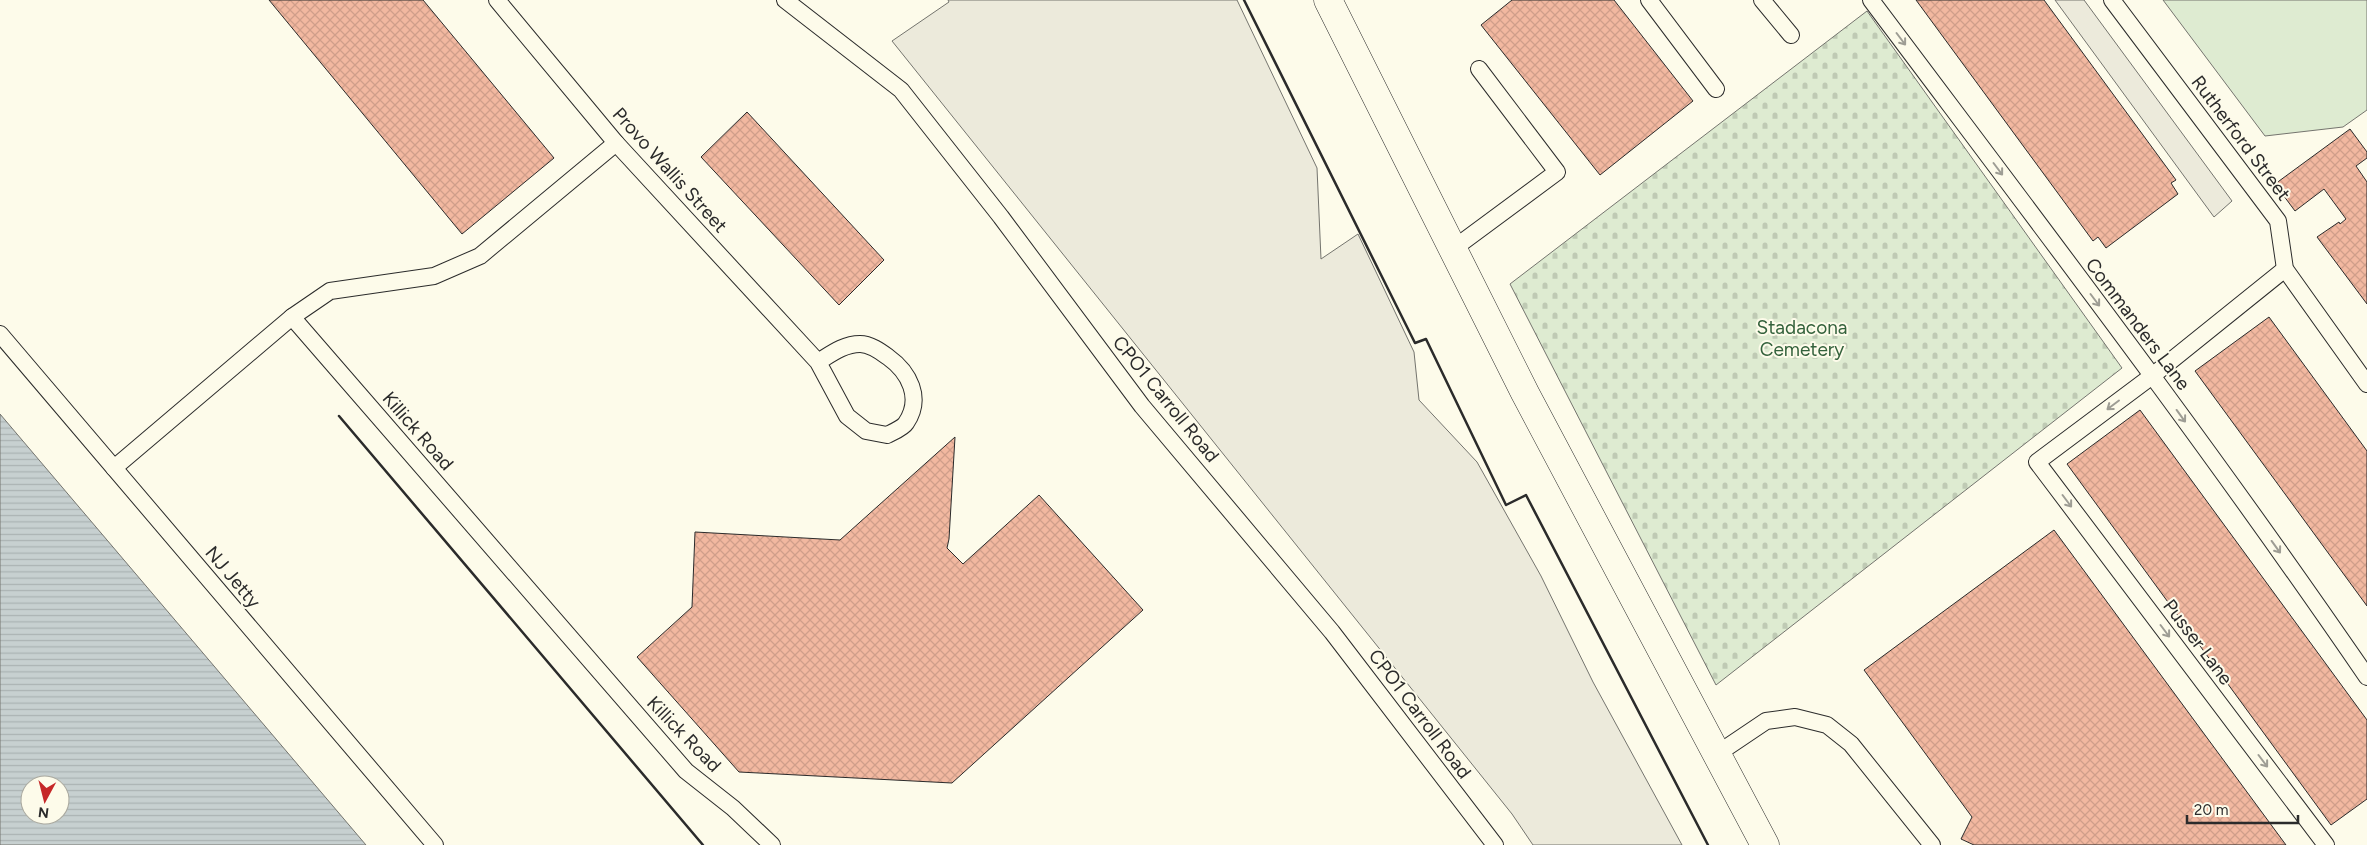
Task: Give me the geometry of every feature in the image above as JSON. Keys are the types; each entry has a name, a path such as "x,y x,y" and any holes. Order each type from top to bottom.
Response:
{"main road":[{"path":"1328,0 1525,392 1765,845"}],"lane":[{"name":"Provo Wallis Street","path":"497,0 616,143 818,362 847,416 866,430 887,435 906,424 914,405 912,385 901,366 878,349 861,344 840,348 818,362"},
{"name":"CPO1 Carroll Road","path":"785,0 901,90 1001,217 1142,406 1332,632 1495,845"},
{"path":"1649,0 1716,89"},
{"path":"1762,0 1791,35"},
{"name":"Commanders Lane","path":"1871,0 2152,376 2315,601 2367,677"},
{"name":"Rutherford Street","path":"2112,0 2278,221 2285,269 2365,376"},
{"path":"1453,249 1557,172 1480,69"},
{"path":"114,468 292,316 330,291 434,276 480,256 616,143"},
{"path":"2152,376 2285,269"},
{"name":"Killick Road","path":"292,316 686,771 733,808 772,845"},
{"name":"NJ Jetty","path":"0,334 435,845"},
{"name":"Pusser Lane","path":"2152,376 2038,462 2326,845"},
{"path":"1717,754 1766,720 1795,717 1827,726 1851,744 1932,845"}],"green space":[{"path":"2163,0 2367,0 2367,110 2343,127 2265,136"},
{"name":"Stadacona Cemetery","path":"1867,11 2122,368 1716,685 1510,284"}],"shaded area":[{"path":"948,0 1237,0 1317,168 1321,259 1358,234 1414,352 1419,400 1477,462 1541,576 1593,682 1682,845 1533,845 1512,814 892,41 949,2"},
{"path":"2055,0 2084,0 2232,201 2214,217"},
{"path":"0,414 366,845 0,845"}],"building":[{"path":"269,0 423,0 554,158 462,234"},
{"path":"1512,0 1614,0 1693,101 1600,175 1481,25"},
{"path":"1916,0 2044,0 2176,180 2171,183 2178,194 2106,248 2098,237 2093,241"},
{"path":"747,112 884,260 839,305 701,157"},
{"path":"2350,129 2367,152 2367,158 2356,166 2367,182 2367,304 2317,237 2346,219 2324,189 2295,211 2275,184"},
{"path":"2269,317 2367,451 2367,606 2195,371"},
{"path":"2140,410 2367,720 2367,799 2331,825 2067,464"},
{"path":"955,437 947,548 963,564 1039,495 1143,610 952,783 739,772 637,657 692,607 695,532 840,540"},
{"path":"2054,530 2286,845 1974,845 1961,839 1972,817 1864,670"}],"wall":[{"path":"1244,0 1415,343 1426,339 1506,505 1526,495 1708,845"},
{"path":"339,416 703,845"}]}
